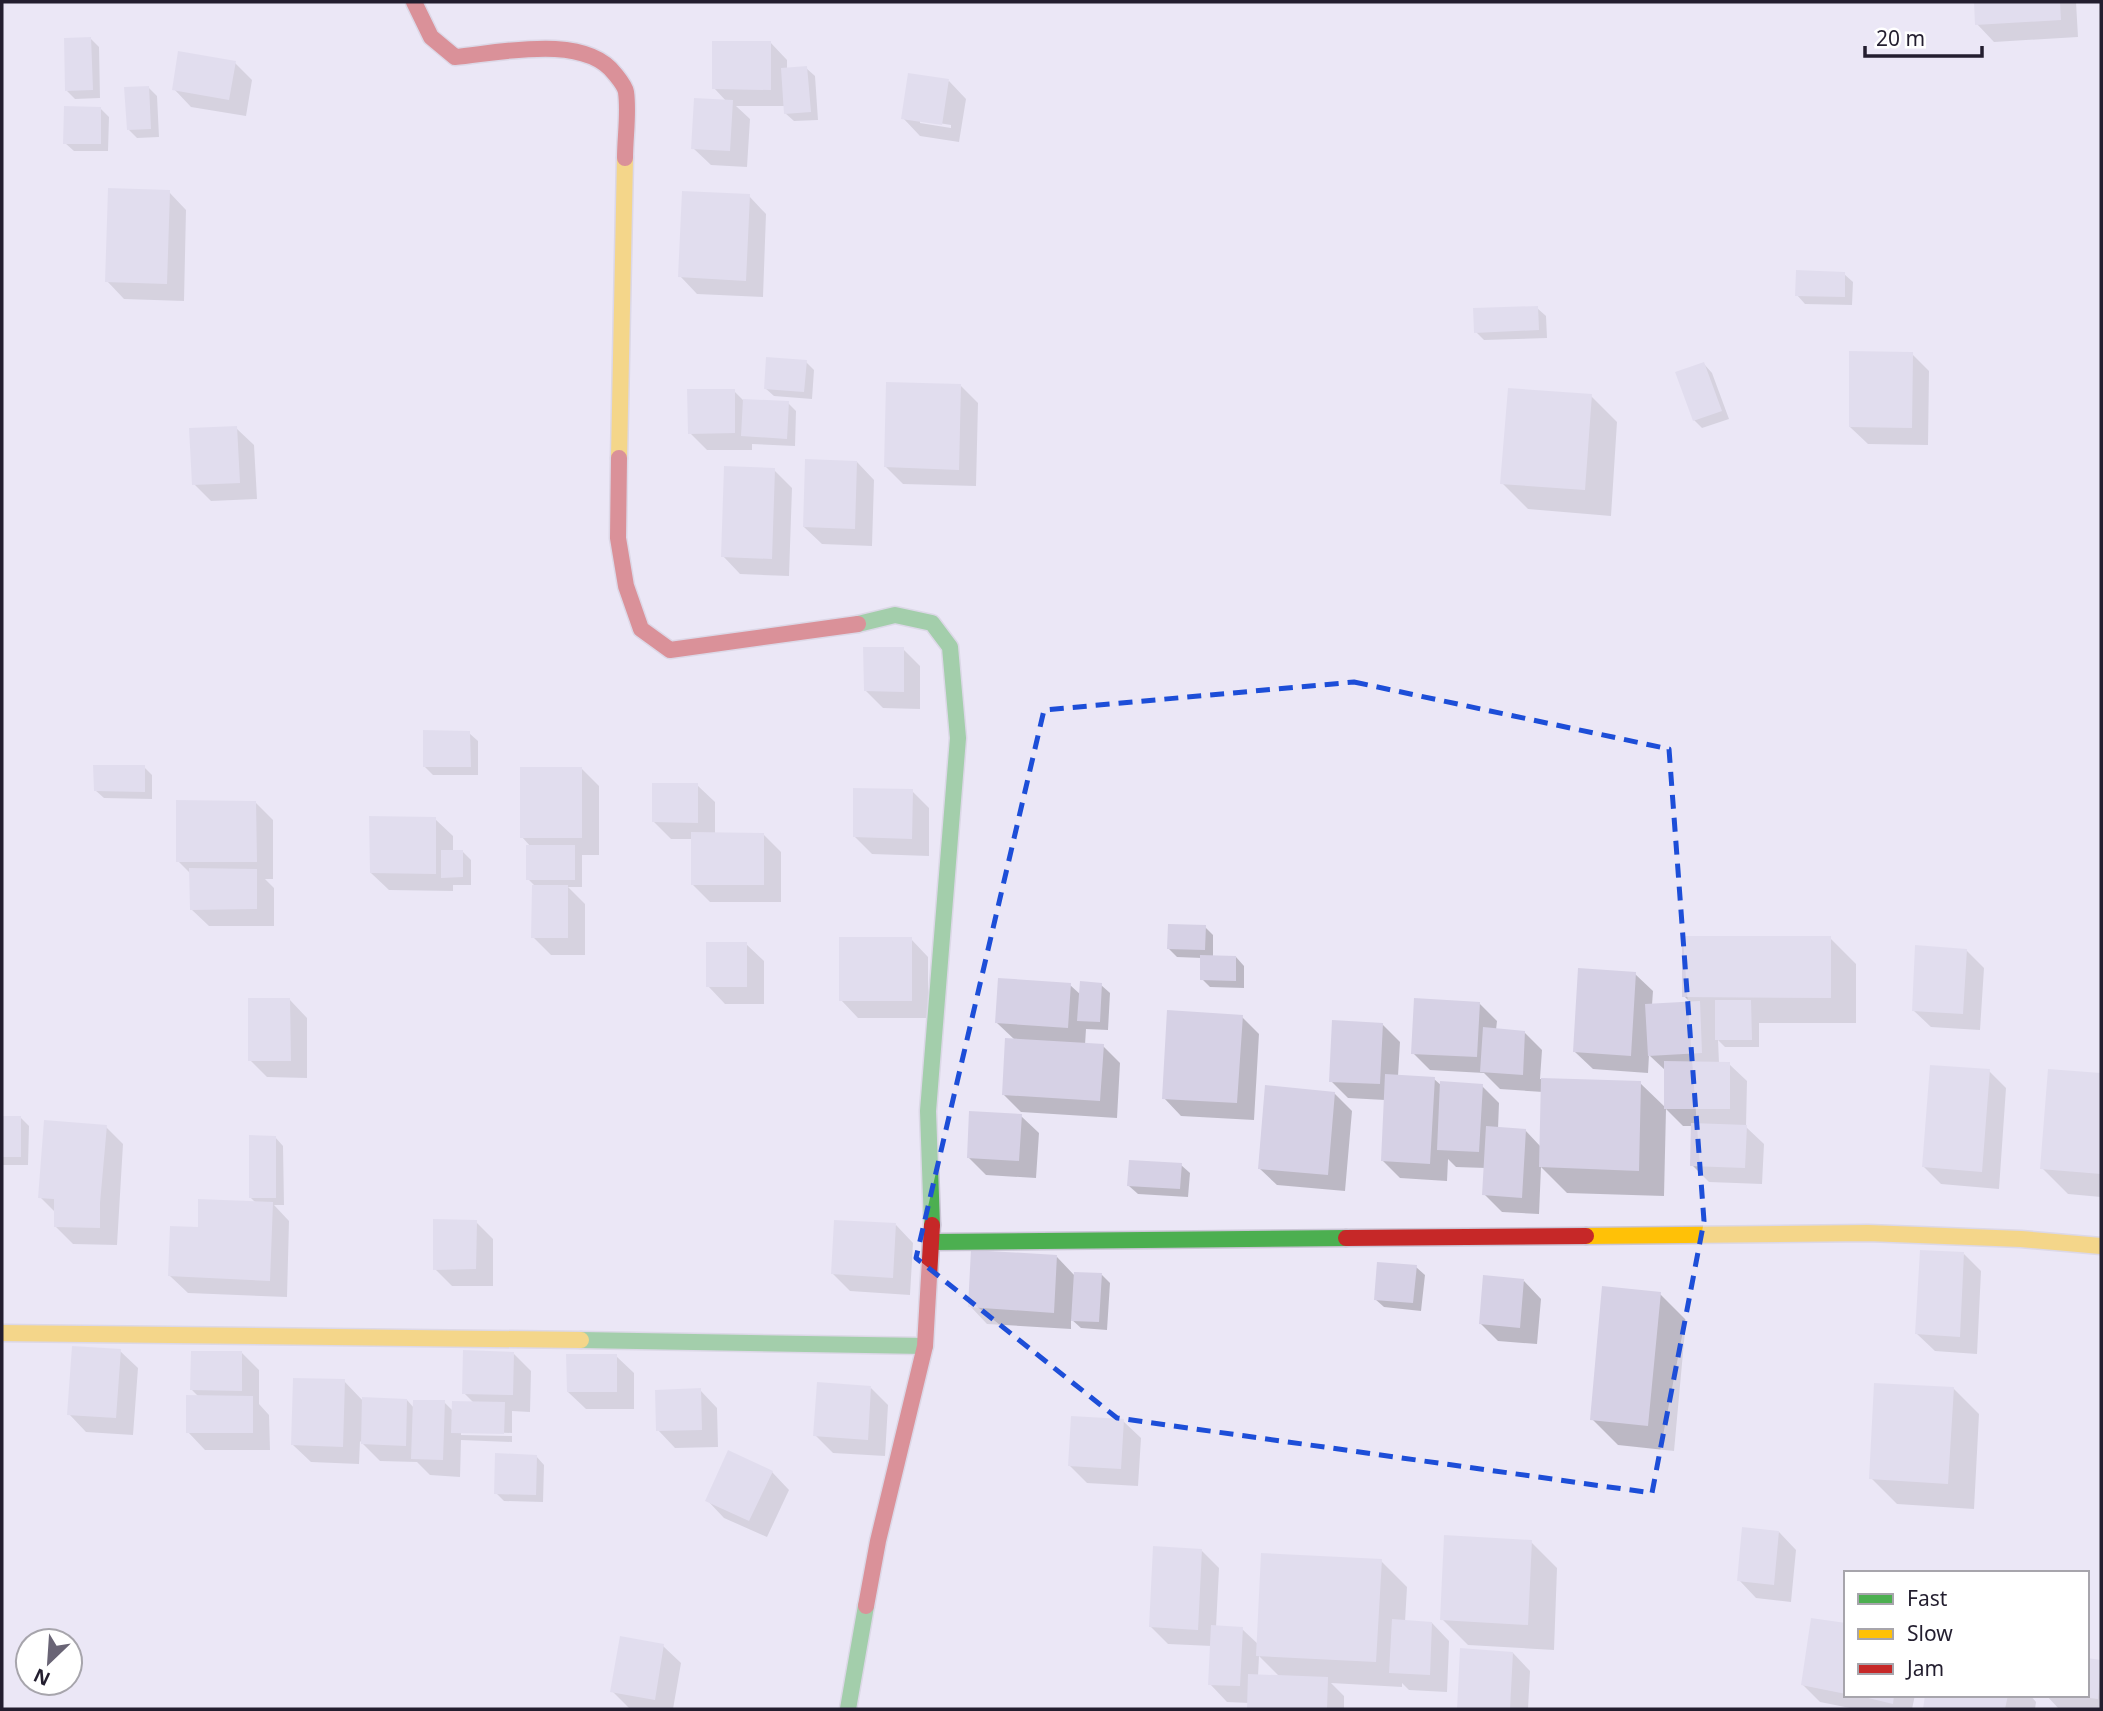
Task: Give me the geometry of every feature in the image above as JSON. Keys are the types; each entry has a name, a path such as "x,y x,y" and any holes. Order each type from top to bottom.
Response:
{"street":[{"path":"414,2 431,37 455,57 552,50 594,55 614,71 626,90 618,538 626,586 641,629 670,650 848,626 895,615 932,623 950,647 958,738 929,1111 933,1242 927,1287 925,1346 878,1541 848,1709"},
{"path":"933,1242 1868,1233 2021,1239 2101,1246"},
{"path":"2,1333 390,1336 925,1346"}],"highlighted area":[{"path":"1354,682 1669,749 1704,1221 1652,1493 1117,1418 916,1258 1044,710"}],"building":[{"path":"1974,2 2060,2 2061,20 1975,25"},
{"path":"91,37 93,90 65,91 64,38"},
{"path":"712,41 771,41 771,90 712,89"},
{"path":"178,51 236,61 229,100 172,90"},
{"path":"807,66 811,112 784,114 781,68"},
{"path":"908,73 949,79 942,125 901,119"},
{"path":"149,86 151,129 127,130 124,87"},
{"path":"694,98 733,100 730,151 691,149"},
{"path":"64,106 101,107 101,144 63,144"},
{"path":"108,188 170,190 167,284 105,282"},
{"path":"682,191 750,194 746,281 678,277"},
{"path":"1796,270 1845,272 1845,297 1795,296"},
{"path":"1538,306 1539,330 1474,333 1473,308"},
{"path":"1849,351 1913,352 1912,428 1849,427"},
{"path":"766,357 807,360 804,392 764,389"},
{"path":"1704,362 1722,411 1693,421 1675,372"},
{"path":"886,382 961,384 959,470 884,467"},
{"path":"1508,388 1592,394 1585,490 1500,484"},
{"path":"687,389 735,389 735,433 688,434"},
{"path":"743,399 789,401 787,439 741,436"},
{"path":"237,426 240,483 192,485 189,428"},
{"path":"805,459 857,461 855,529 803,527"},
{"path":"724,466 775,468 772,559 721,557"},
{"path":"863,647 904,647 904,692 864,691"},
{"path":"423,730 470,731 471,767 423,767"},
{"path":"93,765 145,765 145,792 94,791"},
{"path":"520,767 582,767 582,838 520,838"},
{"path":"652,783 698,783 698,823 652,822"},
{"path":"853,788 913,789 912,839 853,837"},
{"path":"176,800 256,801 257,862 176,862"},
{"path":"369,816 436,817 436,874 370,873"},
{"path":"691,832 764,833 764,885 691,885"},
{"path":"526,845 575,845 575,880 526,880"},
{"path":"441,850 463,850 463,877 441,878"},
{"path":"189,868 257,869 257,909 190,910"},
{"path":"532,885 568,885 568,938 531,938"},
{"path":"1168,924 1206,925 1205,950 1167,949"},
{"path":"1682,936 1831,936 1831,998 1682,997"},
{"path":"839,937 912,937 912,1001 839,1001"},
{"path":"706,942 747,942 747,987 706,987"},
{"path":"1915,945 1967,949 1963,1014 1912,1011"},
{"path":"1200,955 1236,956 1236,981 1200,980"},
{"path":"1578,968 1636,972 1631,1056 1573,1052"},
{"path":"998,978 1071,983 1068,1028 995,1023"},
{"path":"1080,981 1102,983 1100,1022 1077,1021"},
{"path":"248,998 290,998 291,1061 248,1061"},
{"path":"1414,998 1480,1002 1477,1057 1411,1054"},
{"path":"1715,1000 1751,1000 1752,1040 1715,1040"},
{"path":"1700,1001 1702,1053 1648,1056 1645,1004"},
{"path":"1167,1010 1243,1015 1237,1103 1162,1099"},
{"path":"1332,1020 1383,1023 1380,1084 1329,1082"},
{"path":"1483,1027 1525,1031 1523,1075 1480,1072"},
{"path":"1005,1038 1104,1044 1100,1101 1002,1095"},
{"path":"1664,1061 1730,1062 1730,1109 1664,1109"},
{"path":"1930,1065 1990,1069 1982,1172 1922,1167"},
{"path":"2048,1069 2101,1073 2101,1174 2040,1169"},
{"path":"1385,1074 1435,1077 1430,1164 1381,1161"},
{"path":"1541,1078 1641,1081 1639,1171 1539,1167"},
{"path":"1440,1081 1483,1084 1479,1152 1437,1150"},
{"path":"1265,1085 1335,1092 1328,1175 1258,1169"},
{"path":"969,1111 1022,1114 1019,1161 967,1158"},
{"path":"2,1116 21,1116 21,1157 2,1157"},
{"path":"44,1120 107,1125 100,1228 54,1227 54,1199 38,1198"},
{"path":"1691,1123 1747,1125 1745,1168 1690,1166"},
{"path":"1486,1126 1526,1129 1522,1198 1482,1195"},
{"path":"249,1135 276,1136 276,1198 249,1198"},
{"path":"1129,1160 1182,1163 1180,1189 1127,1186"},
{"path":"198,1199 273,1202 270,1281 168,1276 170,1226 198,1227"},
{"path":"433,1219 477,1220 476,1269 433,1270"},
{"path":"834,1220 896,1223 893,1278 831,1274"},
{"path":"971,1250 1057,1255 1054,1313 968,1307"},
{"path":"1920,1250 1964,1252 1960,1337 1915,1334"},
{"path":"1377,1262 1417,1265 1413,1303 1374,1300"},
{"path":"1074,1272 1102,1273 1099,1322 1071,1321"},
{"path":"1483,1275 1524,1279 1520,1328 1479,1324"},
{"path":"1602,1286 1661,1292 1648,1426 1590,1420"},
{"path":"72,1346 121,1349 116,1418 67,1415"},
{"path":"463,1350 514,1352 513,1395 462,1394"},
{"path":"191,1351 242,1351 242,1391 190,1390"},
{"path":"566,1354 617,1354 617,1392 567,1392"},
{"path":"293,1378 345,1379 343,1447 291,1445"},
{"path":"817,1382 871,1386 868,1440 813,1436"},
{"path":"1874,1383 1954,1387 1948,1484 1869,1479"},
{"path":"701,1388 702,1430 656,1431 655,1390"},
{"path":"186,1395 253,1396 253,1433 186,1433"},
{"path":"362,1397 407,1399 406,1446 361,1444"},
{"path":"413,1400 445,1400 443,1460 411,1459"},
{"path":"452,1401 505,1402 504,1434 451,1433"},
{"path":"1071,1416 1124,1419 1121,1469 1068,1466"},
{"path":"728,1450 773,1471 749,1521 705,1501"},
{"path":"495,1453 537,1455 536,1495 494,1494"},
{"path":"1742,1527 1779,1531 1774,1585 1737,1581"},
{"path":"1444,1535 1532,1540 1528,1625 1440,1620"},
{"path":"1153,1546 1202,1549 1198,1630 1149,1627"},
{"path":"1261,1553 1382,1559 1376,1662 1256,1656"},
{"path":"1811,1618 1844,1623 1844,1694 1801,1685"},
{"path":"1392,1619 1432,1622 1430,1675 1389,1673"},
{"path":"1211,1625 1243,1627 1240,1686 1208,1685"},
{"path":"620,1636 664,1644 655,1700 610,1692"},
{"path":"1460,1648 1513,1652 1510,1709 1457,1709"},
{"path":"2089,1658 2101,1660 2098,1699 2082,1697 2089,1697"},
{"path":"1248,1674 1328,1677 1327,1709 1247,1709"},
{"path":"1864,1697 1894,1697 1893,1704"},
{"path":"1925,1697 2008,1697 2005,1709 1923,1709"}],"traffic: fast":[{"path":"858,624 895,615 932,623 950,647 958,738 928,1111 932,1225"},
{"path":"933,1242 1346,1238"},
{"path":"581,1340 925,1346"},
{"path":"848,1709 866,1606"}],"traffic: slow":[{"path":"619,458 625,158"},
{"path":"1586,1236 1868,1233 2021,1239 2101,1246"},
{"path":"2,1333 581,1340"}],"traffic: jam":[{"path":"414,2 431,37 455,57 540,49 584,53 601,61 617,76 626,92 625,158"},
{"path":"619,458 618,538 626,586 641,629 670,650 858,624"},
{"path":"866,1606 878,1541 925,1346 932,1225"},
{"path":"1346,1238 1586,1236"}]}
